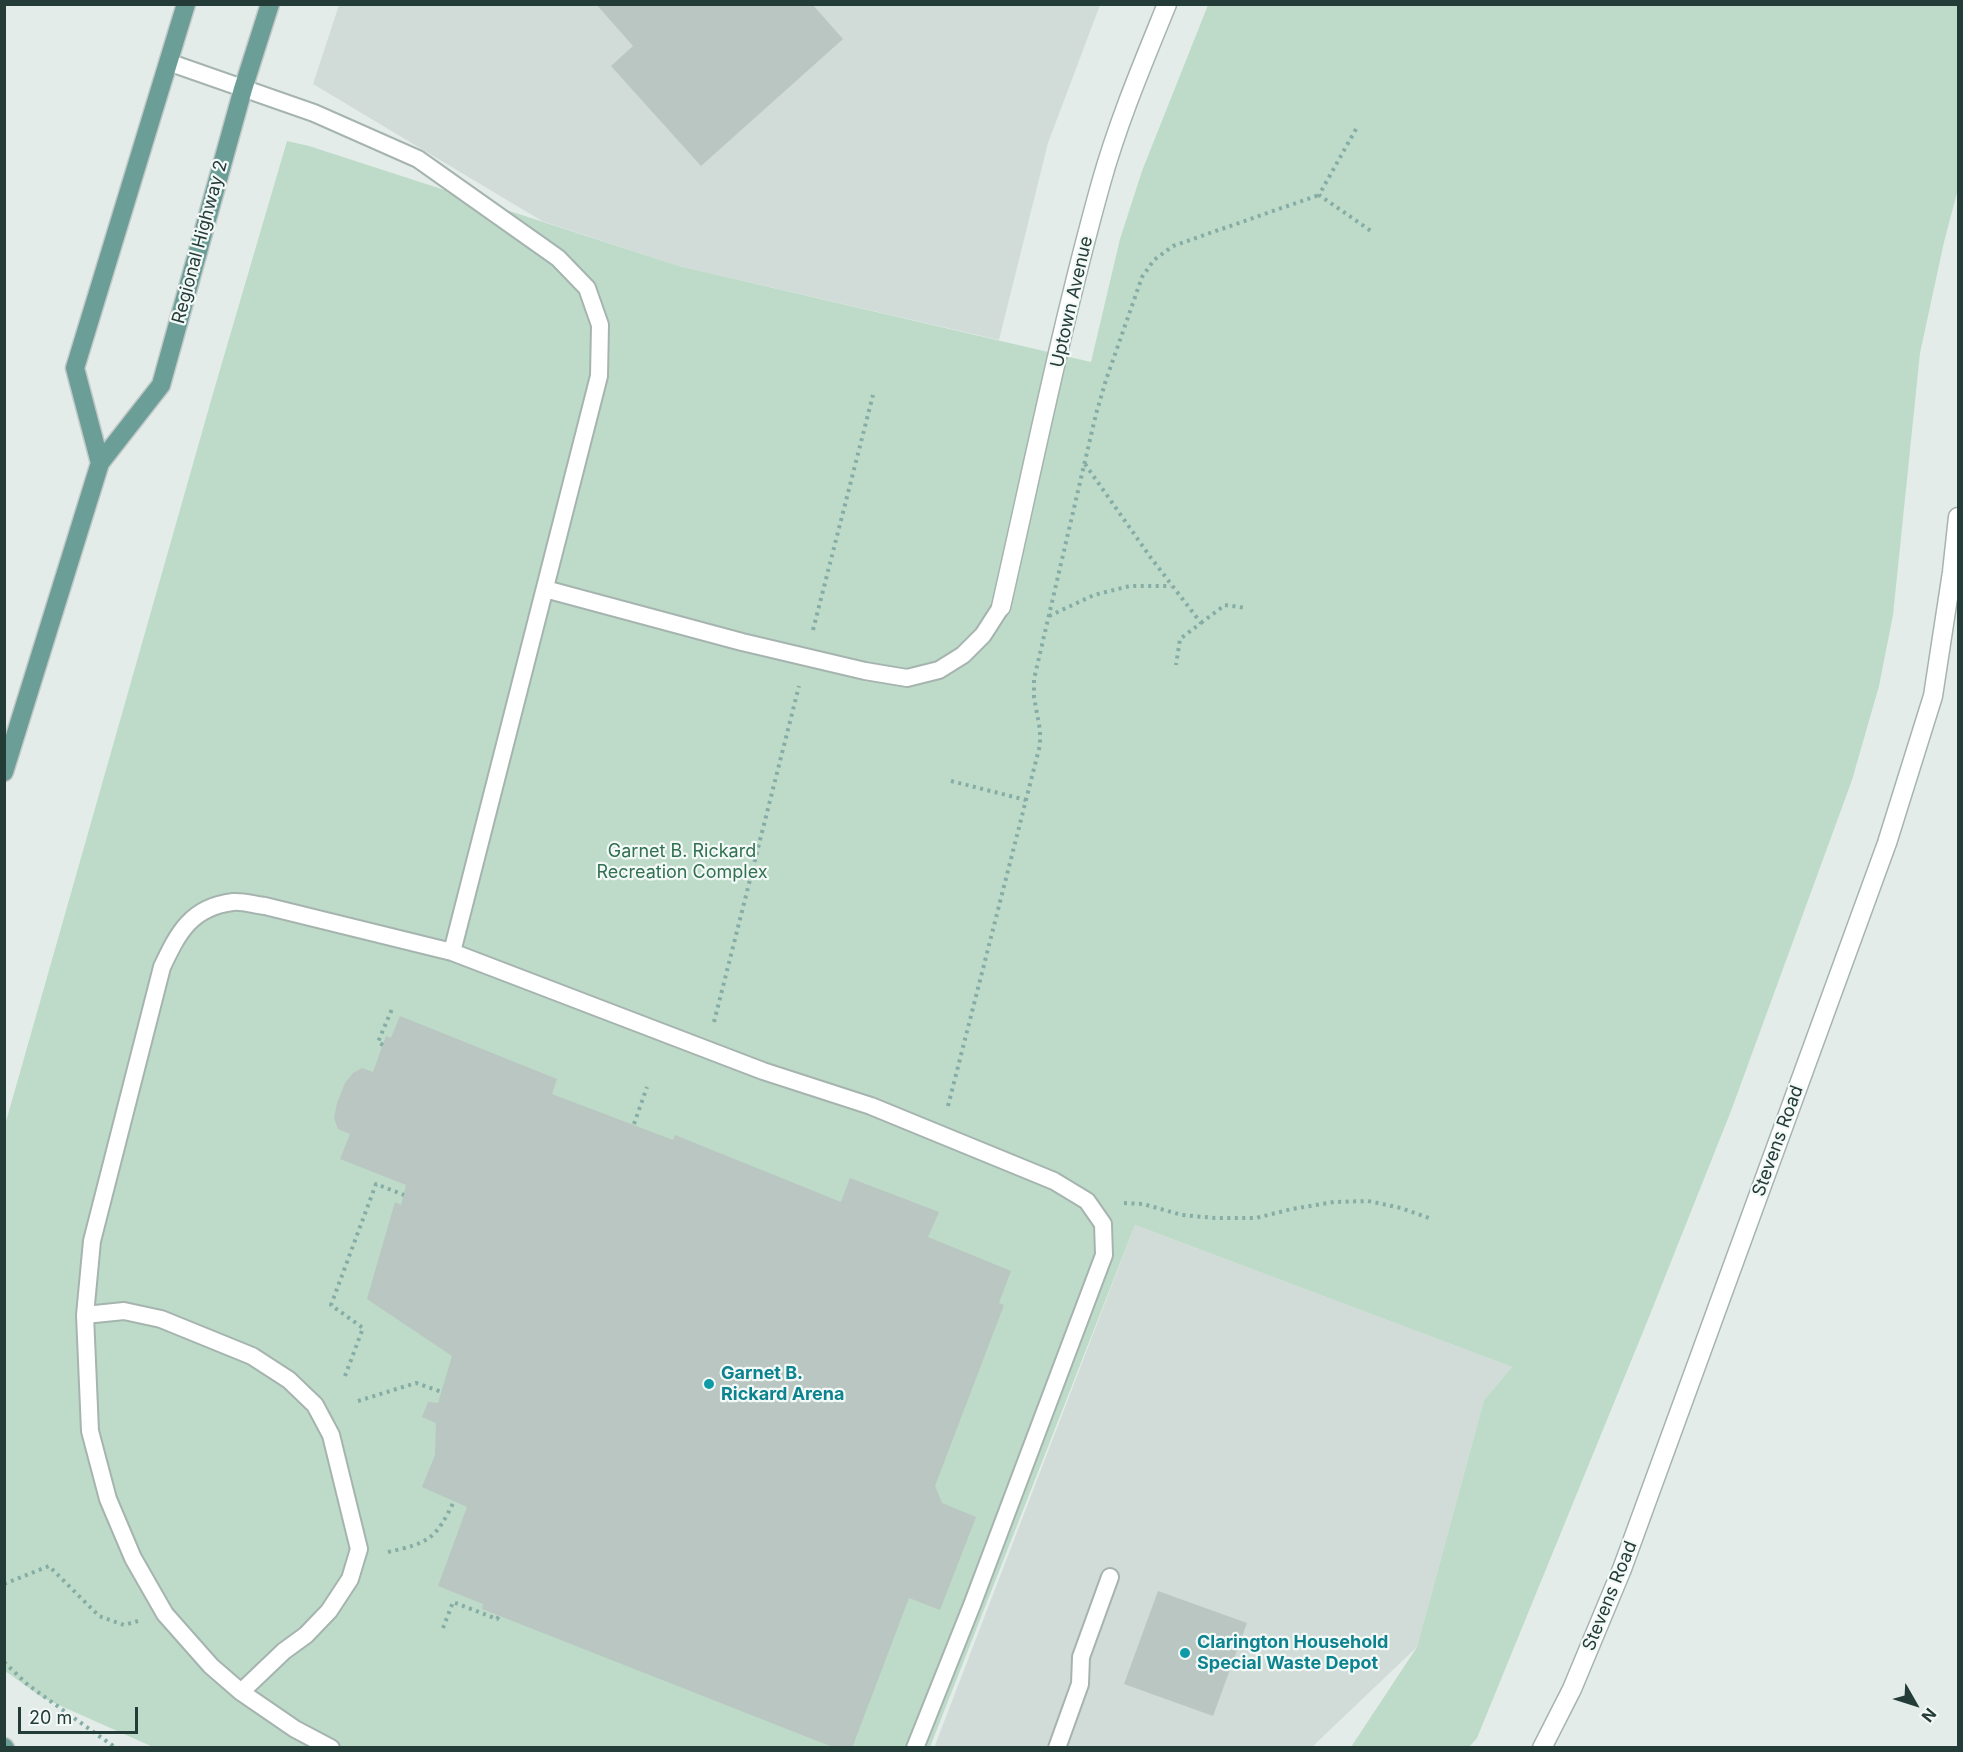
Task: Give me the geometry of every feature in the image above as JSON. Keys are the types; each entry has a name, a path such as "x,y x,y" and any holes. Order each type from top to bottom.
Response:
{"main road":[{"path":"100,464 75,368 186,4"},
{"name":"Regional Highway 2","path":"4,772 100,464 161,385 243,89 270,4"}],"street":[{"name":"Uptown Avenue","path":"1001,607 1102,181 1134,85 1167,4"},
{"name":"Stevens Road","path":"1542,1748 1572,1689 1622,1569 1887,843 1933,696 1959,517"}],"lane":[{"path":"168,62 314,113 418,159 558,258 587,288 600,325 599,376 452,952"},
{"path":"545,588 742,642 865,671 907,678 939,670 963,656 983,635 1001,607"},
{"path":"331,1748 295,1729 241,1692 211,1666 165,1614 133,1558 108,1499 90,1431 85,1315 93,1241 162,967 174,942 191,919 211,908 234,902 265,906 452,952 763,1071 871,1106 1054,1181 1087,1201 1103,1224 1104,1255 972,1605 915,1748"},
{"path":"85,1315 124,1311 161,1319 252,1356 289,1380 315,1405 331,1435 359,1549 350,1579 330,1611 241,1692"},
{"path":"1057,1748 1080,1684 1081,1657 1110,1577"}],"path":[{"path":"947,1113 1040,745 1034,679 1106,380 1142,277 1154,260 1173,246 1319,195 1356,129"},
{"path":"1319,195 1371,231"},
{"path":"812,633 873,395"},
{"path":"1085,464 1150,558 1201,623"},
{"path":"1049,616 1094,595 1121,588 1172,586"},
{"path":"1176,665 1180,639 1226,605 1246,608"},
{"path":"712,1029 801,677"},
{"path":"951,781 1026,800"},
{"path":"383,1045 378,1042 392,1009"},
{"path":"633,1125 647,1087"},
{"path":"345,1376 363,1328 331,1305 376,1184 404,1195"},
{"path":"1087,1201 1143,1204 1182,1215 1215,1218 1256,1218 1334,1202 1368,1201 1401,1208 1429,1218"},
{"path":"358,1401 416,1383 442,1392"},
{"path":"387,1552 417,1545 432,1537 444,1522 454,1501"},
{"path":"4,1584 49,1566 99,1617 124,1625 165,1614"},
{"path":"443,1628 453,1602 496,1619 499,1616"},
{"path":"4,1662 28,1684 116,1748"}],"shaded area":[{"path":"339,5 1100,5 1048,143 999,340 679,266 542,221 313,84"},
{"path":"1135,1225 1512,1367 1484,1400 1417,1647 1312,1747 934,1748"}],"green space":[{"name":"Garnet B. Rickard Recreation Complex","path":"1208,5 1958,5 1958,189 1920,353 1893,615 1879,686 1852,780 1731,1111 1477,1738 1469,1747 1351,1747 1417,1647 1484,1400 1512,1367 1135,1225 930,1747 153,1747 43,1698 5,1671 5,1125 287,141 309,146 679,266 1091,362 1120,239 1142,171"}],"building":[{"path":"596,4 812,4 843,39 701,166 611,66 633,46"},
{"name":"Garnet B. Rickard Arena","path":"400,1016 557,1079 552,1094 673,1140 675,1135 841,1202 850,1178 939,1212 928,1237 1011,1271 999,1303 1004,1305 935,1486 942,1503 976,1517 940,1610 909,1598 852,1748 835,1748 482,1609 483,1604 438,1586 467,1507 422,1487 435,1455 436,1423 422,1417 428,1402 438,1403 452,1356 367,1299 395,1202 401,1205 406,1185 340,1159 350,1134 338,1129 334,1118 345,1083 353,1073 362,1068 373,1072 386,1036 391,1038"},
{"name":"Clarington Household Special Waste Depot","path":"1158,1591 1247,1623 1213,1716 1124,1684"}],"place":[{"name":"Garnet B. Rickard Arena","path":"709,1384"},
{"name":"Clarington Household Special Waste Depot","path":"1185,1653"}]}
